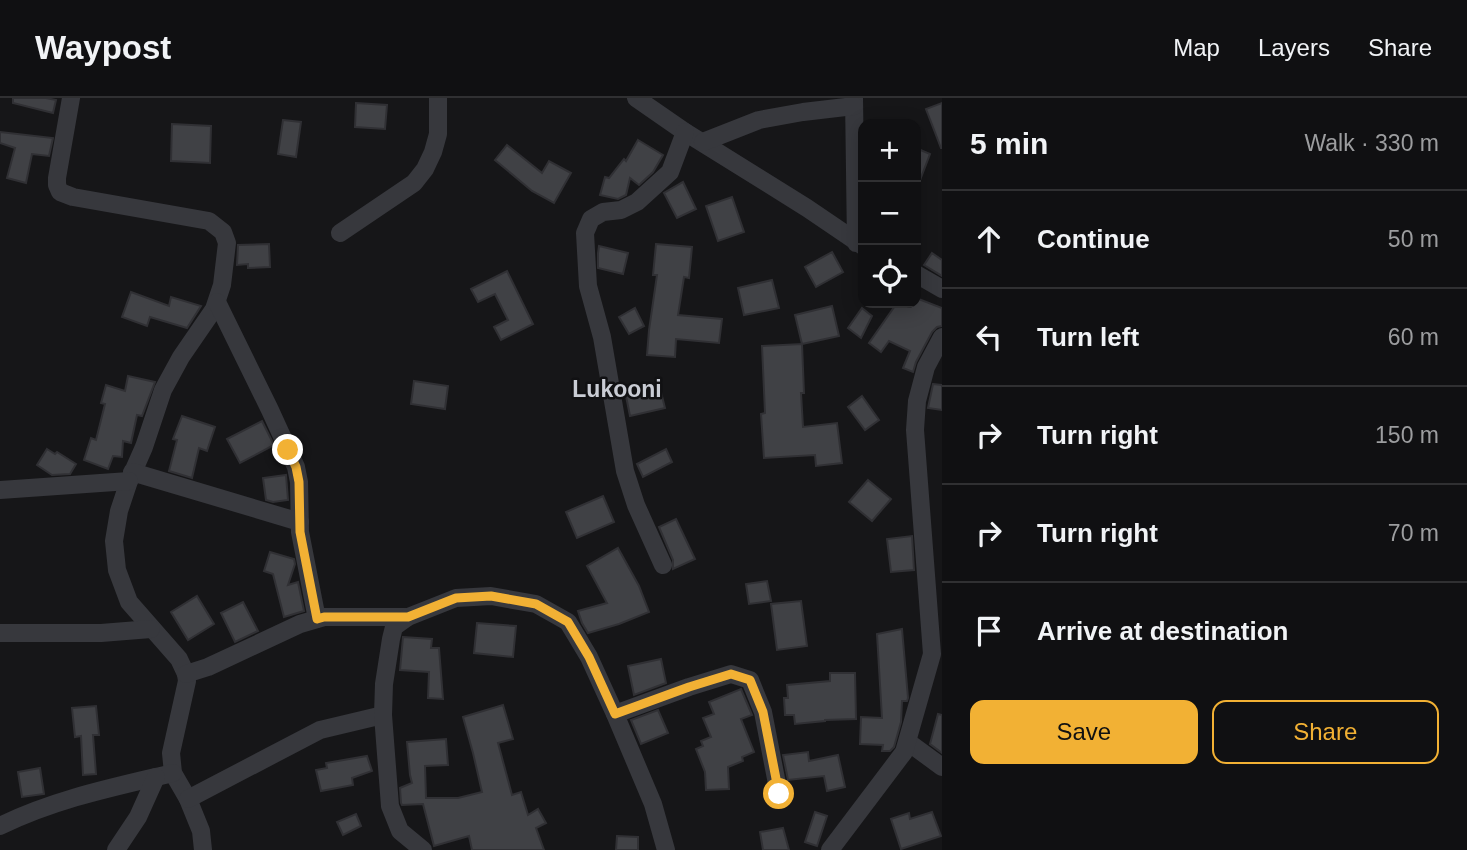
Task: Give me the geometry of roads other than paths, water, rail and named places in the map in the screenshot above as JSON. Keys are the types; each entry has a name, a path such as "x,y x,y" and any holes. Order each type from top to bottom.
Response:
{"street":[{"path":"72,98 57,178 60,192 73,197 209,221 223,232 227,243 217,302 163,390 119,511 114,541 117,570 129,602 179,659 187,681 165,775 116,850"},
{"path":"340,233 414,183 425,169 438,134 438,98"},
{"path":"636,98 858,244"},
{"path":"702,142 759,120 854,102 858,197"},
{"path":"663,565 636,505 625,471 602,337 588,286 585,233 591,219 603,212 621,209 637,202 670,172 685,132"},
{"path":"921,277 942,289"},
{"path":"217,302 296,467 300,532 317,619"},
{"path":"830,850 904,752 932,654 915,430 916,410 926,367 942,337"},
{"path":"0,489 130,477 300,522"},
{"path":"423,850 400,831 390,806 383,715 384,684 394,627 408,617 456,598 491,596 536,604 568,622 589,657 615,714 653,804 666,850"},
{"path":"186,674 208,667 300,624 324,617 408,617"},
{"path":"0,633 101,633 151,629"},
{"path":"615,714 731,674 750,680 763,712 779,794"},
{"path":"188,799 320,730 383,715"},
{"path":"908,742 942,767"},
{"path":"165,775 188,799 201,831 203,850"},
{"path":"0,826 27,813 76,797 165,775"}],"district":[{"name":"Lukooni","path":"617,389"}]}
